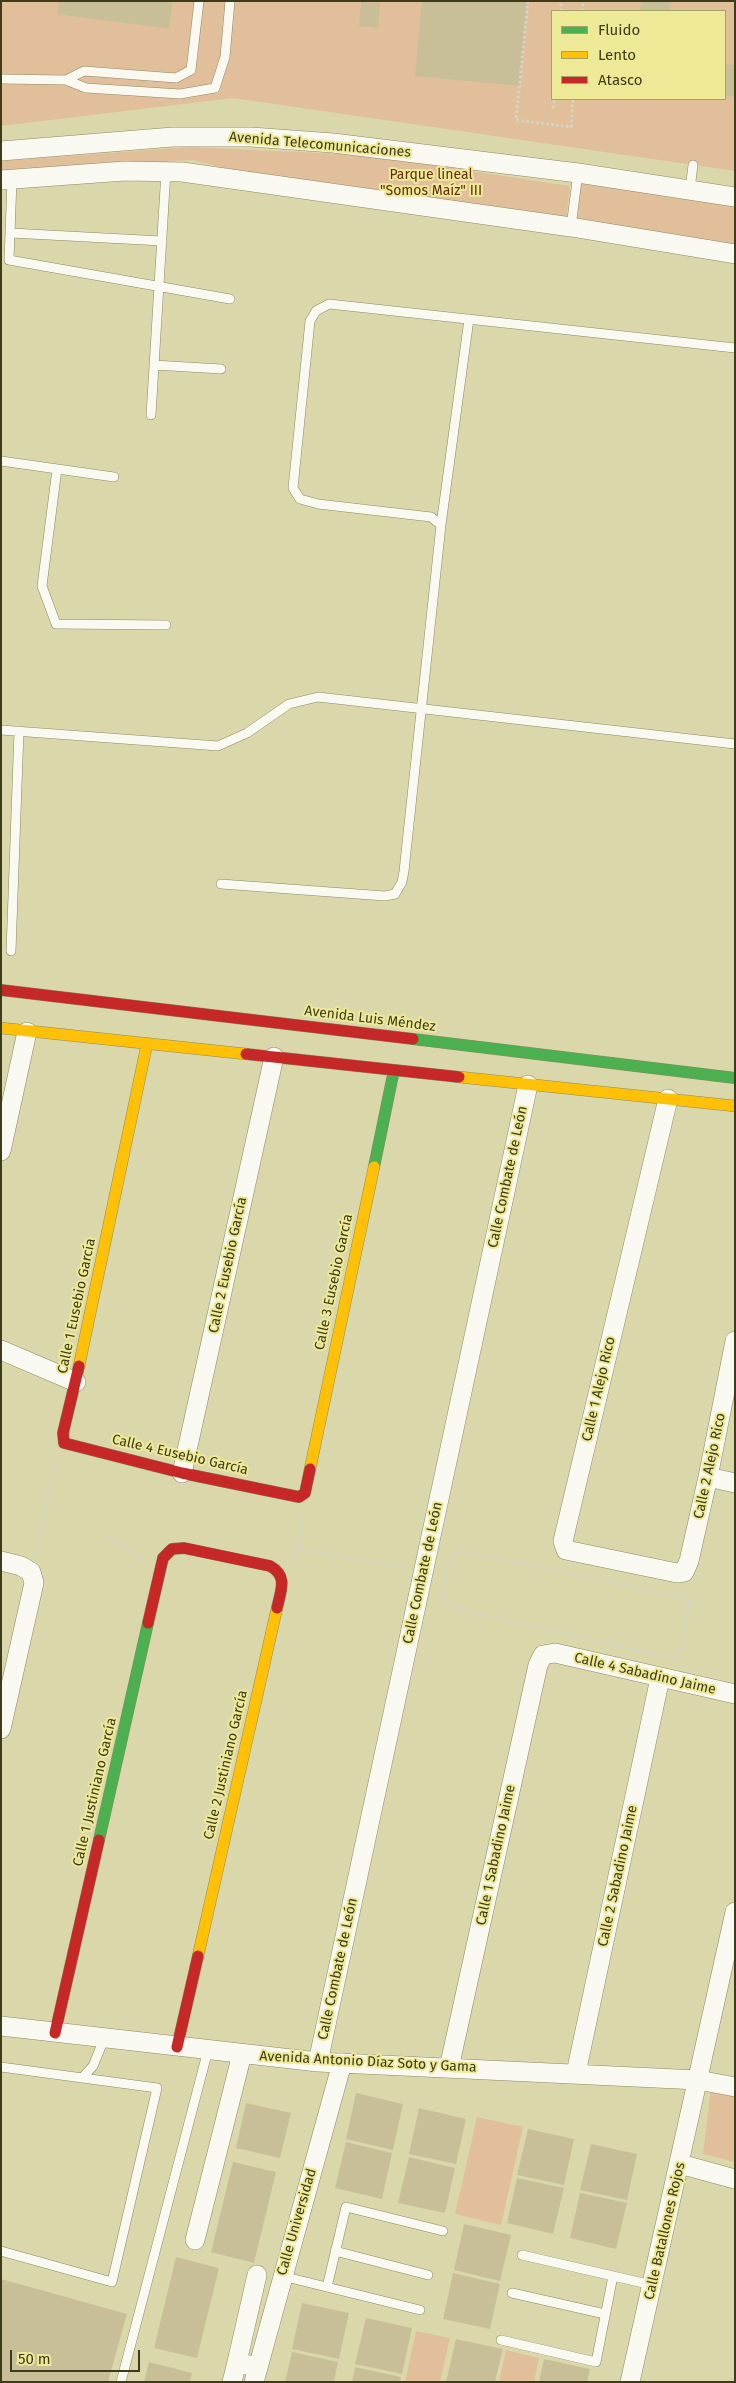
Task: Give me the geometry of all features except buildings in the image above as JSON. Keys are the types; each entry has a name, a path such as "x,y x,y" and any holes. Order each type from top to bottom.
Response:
{"street":[{"name":"Avenida Telecomunicaciones","path":"1,151 173,137 251,136 333,143 578,173 690,189 735,198"},
{"path":"7,180 125,171 166,171 238,179 571,227 735,254"},
{"name":"Avenida Luis Méndez","path":"1,990 735,1078"},
{"path":"1,1028 735,1106"},
{"path":"1,1151 27,1032"},
{"name":"Calle 1 Eusebio García","path":"62,1433 76,1382 147,1044"},
{"name":"Calle 2 Eusebio García","path":"182,1473 274,1058"},
{"name":"Calle 3 Eusebio García","path":"302,1495 394,1070"},
{"name":"Calle Combate de León","path":"318,2062 528,1085"},
{"name":"Calle 1 Alejo Rico","path":"668,1099 563,1541 566,1550 677,1573 684,1572 689,1561"},
{"name":"Calle 2 Alejo Rico","path":"689,1561 735,1341"},
{"path":"1,1350 76,1382"},
{"name":"Calle 4 Eusebio García","path":"62,1433 64,1443 182,1473 302,1495"},
{"path":"708,1477 735,1483"},
{"name":"Calle 1 Justiniano García","path":"55,2034 163,1558 172,1549 184,1548 270,1566 279,1571 283,1581"},
{"path":"1,1561 26,1569 34,1583 1,1729"},
{"name":"Calle 2 Justiniano García","path":"177,2047 283,1581"},
{"name":"Calle 4 Sabadino Jaime","path":"555,1653 735,1694"},
{"name":"Calle 1 Sabadino Jaime","path":"449,2068 538,1665 543,1655 555,1653"},
{"name":"Calle 2 Sabadino Jaime","path":"576,2073 667,1679"},
{"name":"Calle Batallones Rojos","path":"630,2382 735,1912"},
{"name":"Avenida Antonio Díaz Soto y Gama","path":"1,2026 55,2034 318,2062 698,2080 735,2087"},
{"path":"195,2240 242,2054"},
{"name":"Calle Universidad","path":"256,2375 342,2063"},
{"path":"680,2164 735,2179"},
{"path":"232,2382 257,2275"},
{"path":"237,2362 256,2375"}],"lane":[{"path":"66,80 84,71 176,78 191,70 199,1"},
{"path":"1,79 66,80 86,88 180,94 215,88 225,57 230,1"},
{"path":"176,78 180,94"},
{"path":"690,189 693,165"},
{"path":"151,415 166,171"},
{"path":"571,227 578,173"},
{"path":"7,180 11,233 9,260 230,299"},
{"path":"11,233 162,241"},
{"path":"441,526 431,517 318,504 300,498 294,488 310,321 316,311 329,304 735,348"},
{"path":"221,884 385,896 396,894 402,882 441,526 469,319"},
{"path":"154,365 221,369"},
{"path":"1,461 114,477"},
{"path":"57,469 42,586 56,624 166,625"},
{"path":"1,730 218,746 247,733 289,704 318,697 735,744"},
{"path":"11,951 19,731"},
{"path":"82,2078 93,2066 104,2039"},
{"path":"121,2382 208,2050"},
{"path":"1,2067 157,2088 112,2282 1,2251"},
{"path":"328,2287 346,2207 443,2231"},
{"path":"335,2251 428,2275"},
{"path":"522,2255 652,2285"},
{"path":"282,2276 420,2310"},
{"path":"500,2340 596,2362 613,2276"},
{"path":"512,2293 605,2314"}],"path":[{"path":"528,1 516,120 571,127 574,100"},
{"path":"553,108 554,100"},
{"path":"26,1569 62,1433"},
{"path":"283,1581 293,1569 302,1495"},
{"path":"108,1536 160,1571"},
{"path":"296,1549 424,1569"},
{"path":"667,1679 678,1659 690,1602 681,1597 461,1551 454,1553 451,1558 443,1589 443,1600 449,1607 678,1659"},
{"path":"681,1597 689,1561"}],"green space":[{"path":"1,1 735,1 735,171 233,98 1,126"},
{"name":"Parque lineal \"Somos Maíz\" III","path":"191,147 386,158 570,186 566,222 271,180 193,160 1,172 1,161"},
{"path":"578,177 735,197 735,250 572,222"},
{"path":"711,2088 735,2093 735,2162 703,2154"},
{"path":"477,2117 523,2127 501,2225 455,2214"},
{"path":"416,2331 450,2338 440,2382 405,2382"},
{"path":"506,2350 539,2358 534,2382 499,2382"}],"traffic: fast":[{"path":"413,1039 735,1078"},
{"path":"374,1167 394,1070"},
{"path":"99,1840 148,1623"}],"traffic: slow":[{"path":"1,1028 246,1054"},
{"path":"79,1366 147,1044"},
{"path":"459,1077 735,1106"},
{"path":"310,1469 374,1167"},
{"path":"198,1956 277,1608"}],"traffic: jam":[{"path":"1,990 413,1039"},
{"path":"246,1054 459,1077"},
{"path":"79,1366 63,1433 64,1443 182,1473 299,1497 305,1493 310,1469"},
{"path":"148,1623 163,1558 172,1549 184,1548 270,1566 279,1574 282,1584 277,1608"},
{"path":"55,2033 99,1840"},
{"path":"177,2047 198,1956"}]}
